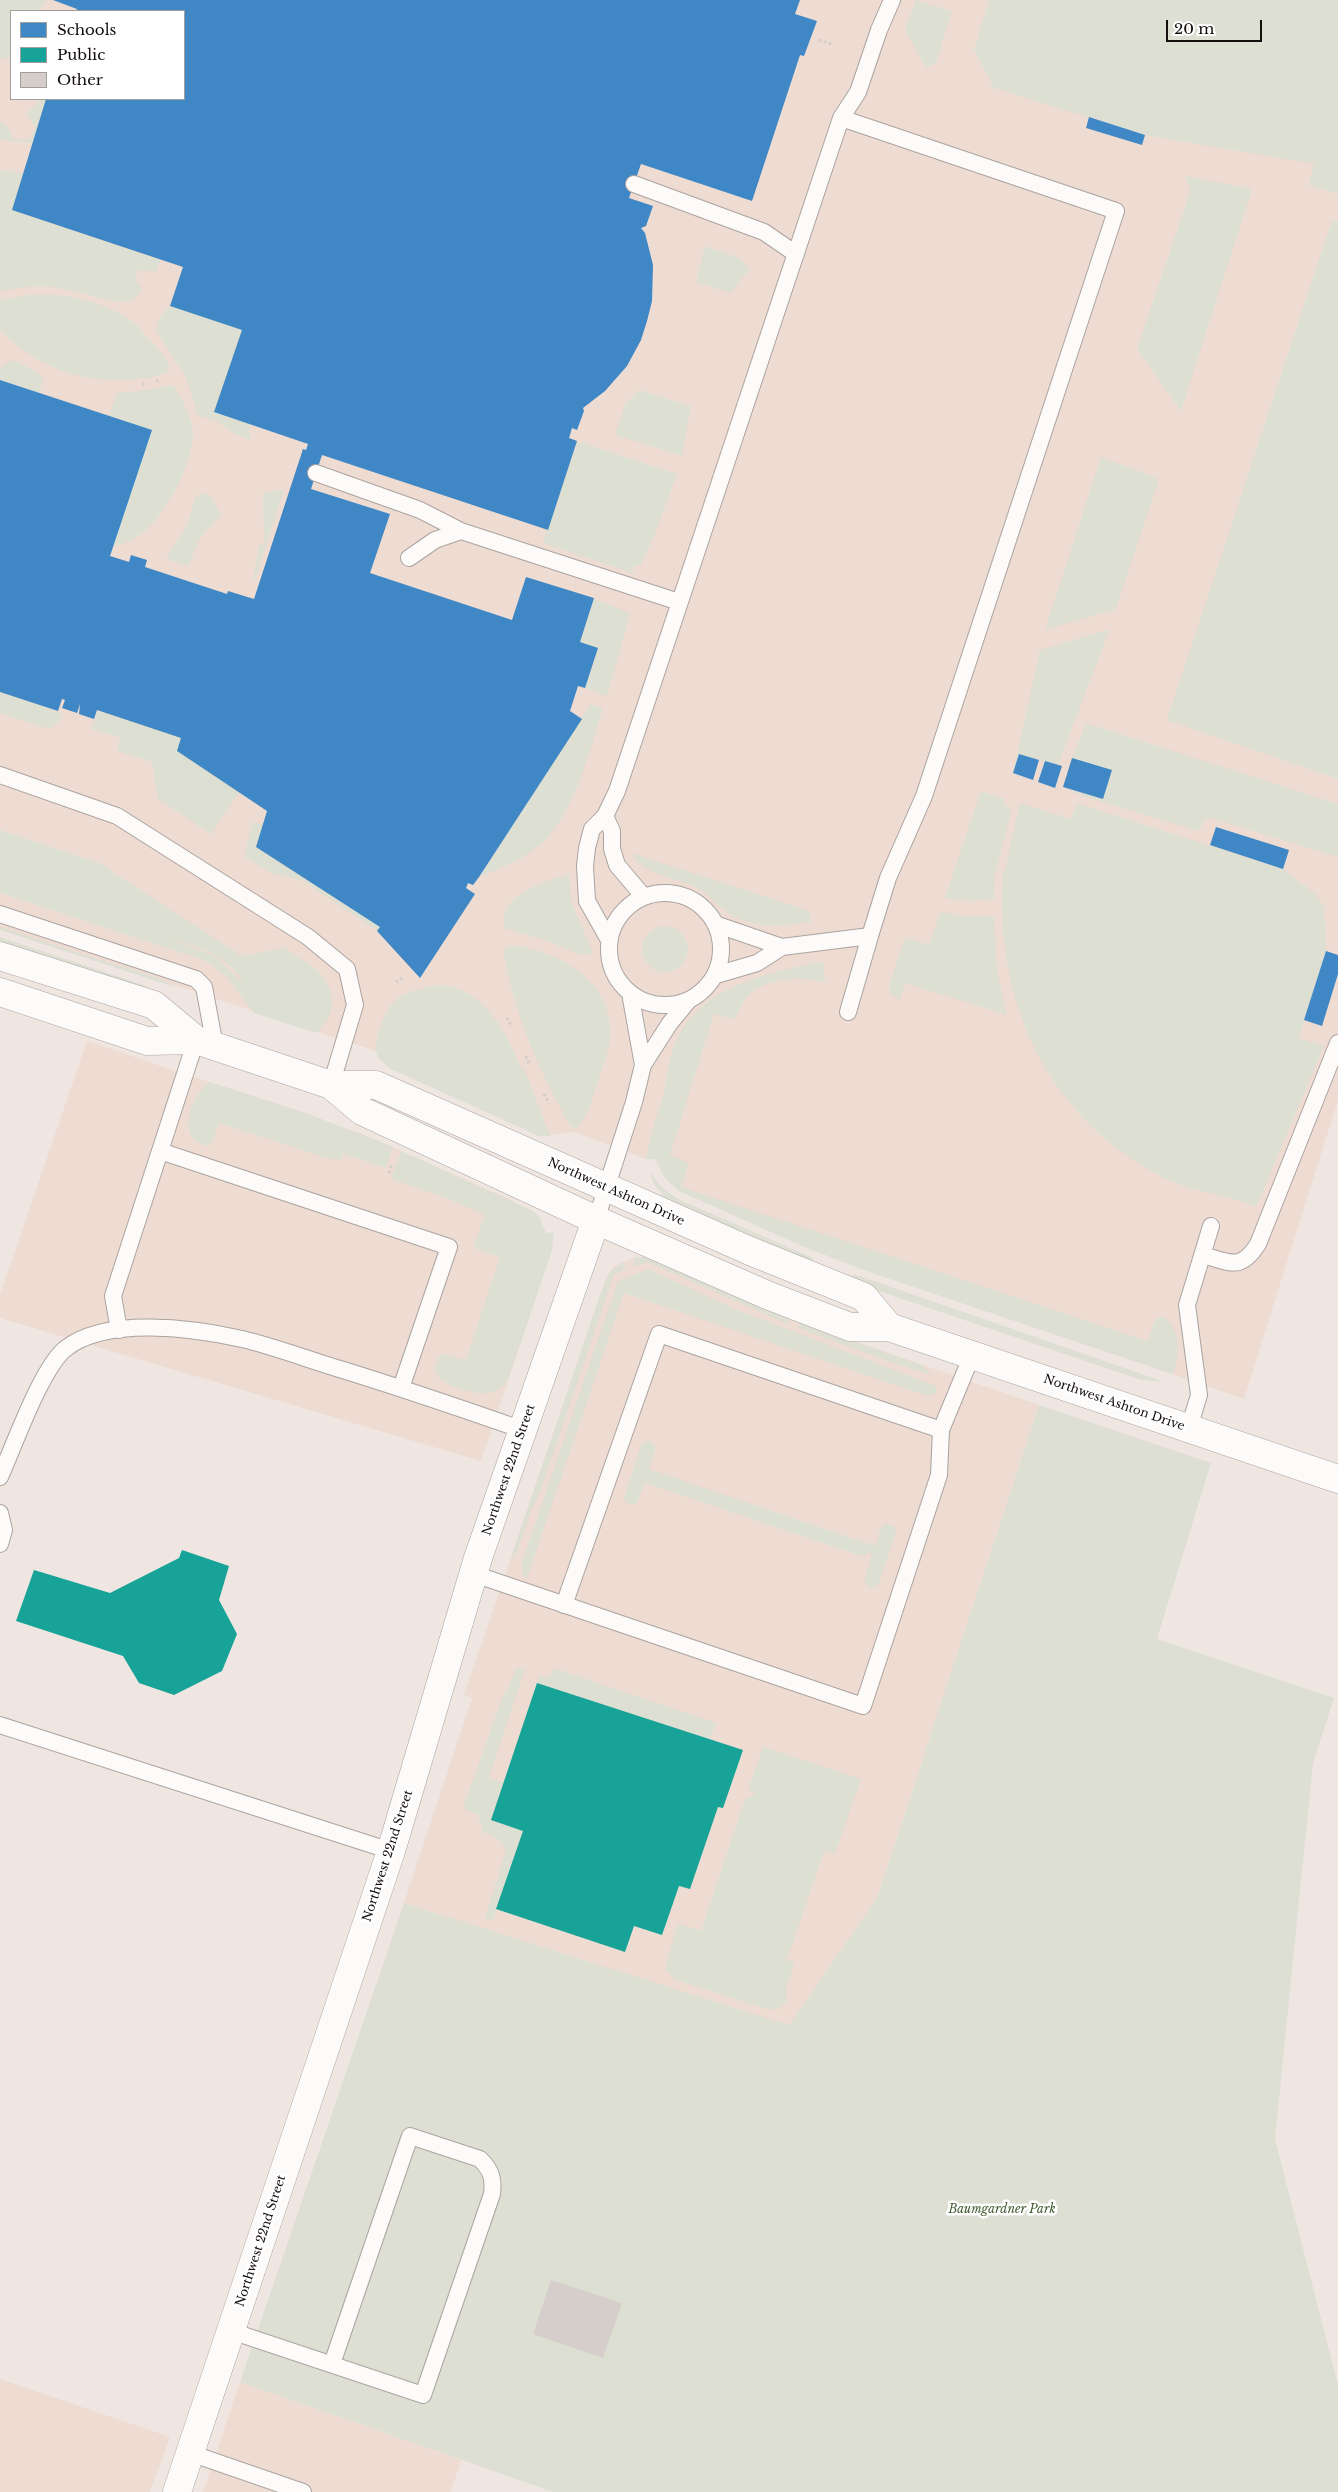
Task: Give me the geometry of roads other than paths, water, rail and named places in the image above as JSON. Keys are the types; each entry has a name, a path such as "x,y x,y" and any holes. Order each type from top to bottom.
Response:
{"street":[{"name":"Northwest Ashton Drive","path":"0,956 154,1004 205,1043"},
{"name":"Northwest Ashton Drive","path":"0,992 147,1041 205,1043 331,1085 376,1085 750,1250 864,1297 890,1327"},
{"name":"Northwest Ashton Drive","path":"331,1085 362,1111 596,1220 767,1295 850,1327 890,1327 1338,1479"},
{"name":"Northwest 22nd Street","path":"177,2492 391,1851 474,1574 596,1220"}],"lane":[{"path":"609,940 616,922 628,907 644,897 660,893 677,894 693,900 706,910 716,924 721,940 721,958 716,975 704,990 689,1000 674,1005 658,1005 643,1001 630,993 612,969 609,940 587,900 585,880 586,848 591,833 605,816 617,791 841,118 858,92 879,30 892,0"},
{"path":"841,118 1116,212 924,796 888,878 848,1012"},
{"path":"634,184 764,232 796,254"},
{"path":"316,473 420,510 461,531 679,602"},
{"path":"409,558 435,540 461,531"},
{"path":"0,776 117,816 308,937 347,969 355,1005 331,1085"},
{"path":"605,816 612,831 617,865 644,897"},
{"path":"0,914 196,979 204,987 205,1043 160,1151 113,1296 119,1330"},
{"path":"716,924 782,947 870,936"},
{"path":"716,975 758,963 782,947"},
{"path":"630,993 643,1065"},
{"path":"596,1220 634,1102 643,1065 670,1023 689,1000"},
{"path":"1202,1255 1237,1264 1249,1259 1258,1244 1338,1043"},
{"path":"160,1151 450,1247 401,1388"},
{"path":"1189,1428 1199,1395 1187,1305 1211,1226"},
{"path":"0,1477 49,1366 64,1349 83,1338 119,1330 174,1329 242,1339 401,1388 523,1430"},
{"path":"564,1604 659,1334 941,1430"},
{"path":"474,1574 863,1706 939,1475 941,1430 972,1355"},
{"path":"0,1513 4,1530 0,1544"},
{"path":"0,1725 391,1851"},
{"path":"230,2331 423,2396 492,2194 494,2180 488,2167 480,2159 410,2136 332,2364"},
{"path":"190,2453 304,2492"}],"park label":[{"name":"Baumgardner Park","path":"1002,2210"}]}
